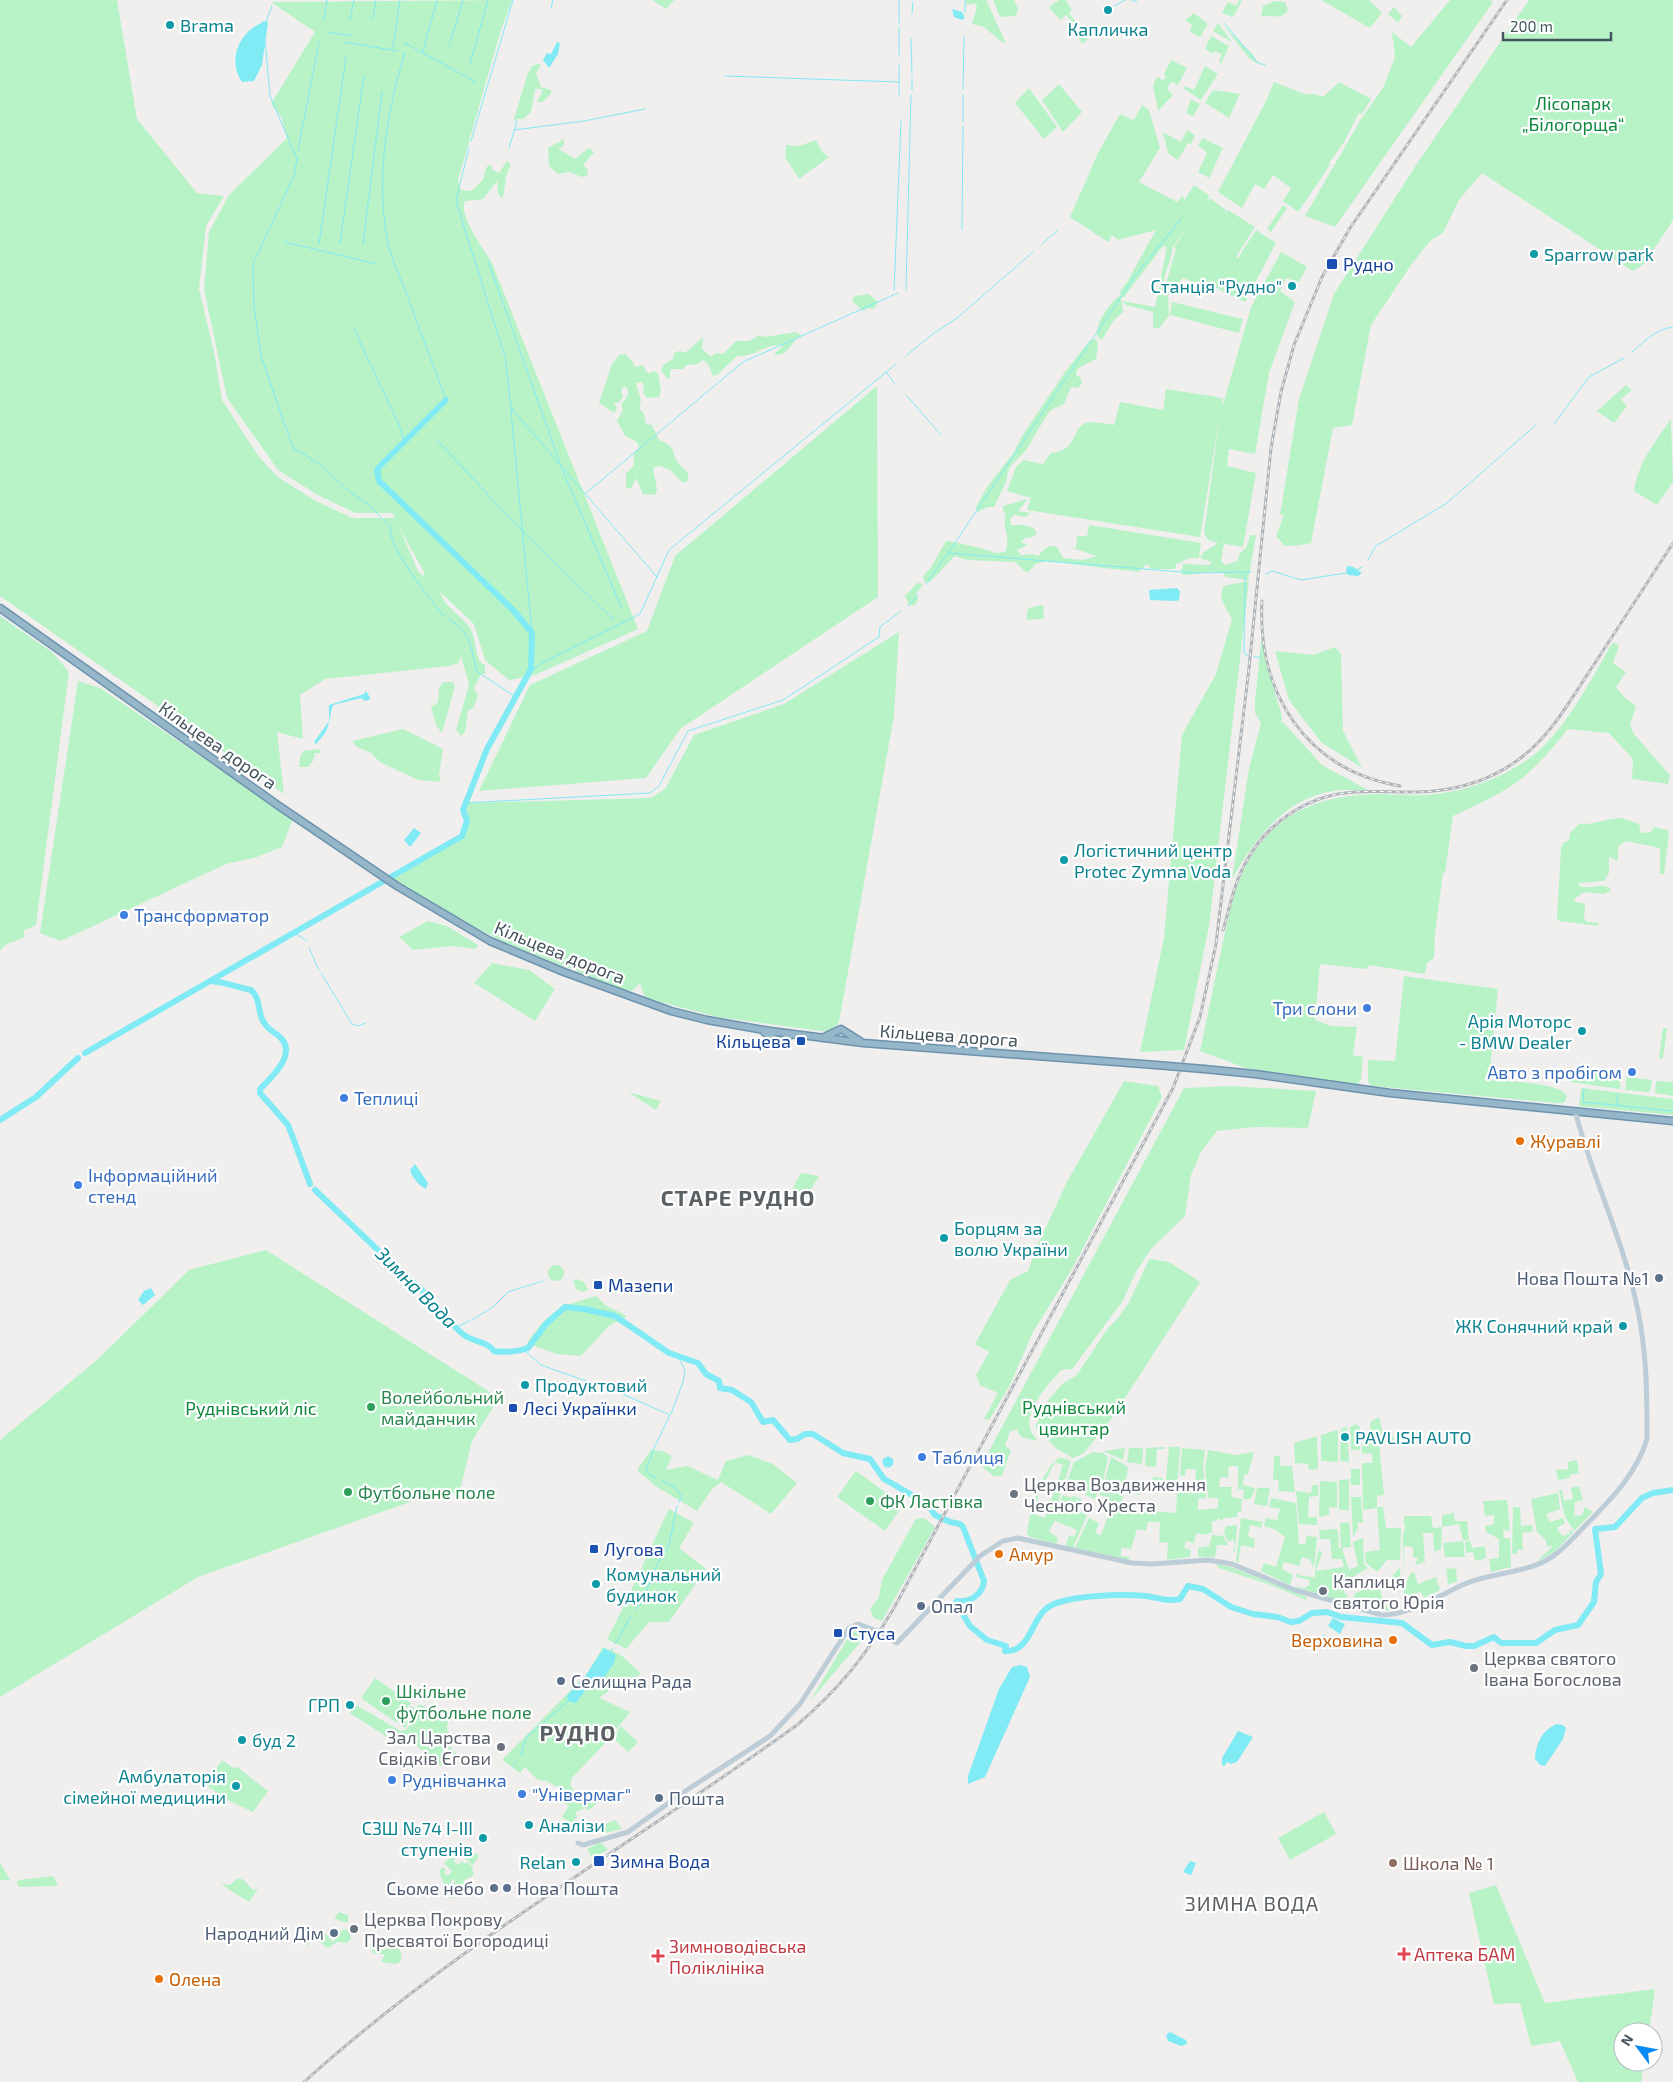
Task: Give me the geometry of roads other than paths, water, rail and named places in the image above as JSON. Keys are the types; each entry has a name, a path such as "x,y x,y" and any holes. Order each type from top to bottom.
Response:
{"highway":[{"name":"Кільцева дорога","path":"0,608 279,806 397,886 490,941 564,972 671,1011 760,1029 863,1043 1156,1064 1255,1074 1390,1093 1673,1121"},
{"path":"821,1038 841,1029 863,1043"}],"main road":[{"path":"884,1635 897,1643 980,1556 1003,1541 1018,1538 1132,1563 1152,1564 1208,1560 1234,1565 1295,1590 1338,1604 1372,1613 1392,1615 1468,1583 1536,1564 1560,1552 1623,1485 1644,1450 1647,1439 1648,1367 1638,1310 1622,1253 1581,1135 1575,1111"},
{"path":"578,1843 583,1846 628,1832 687,1790 770,1736 800,1704 848,1628 858,1624 877,1631"}],"water":[{"path":"952,9 962,12 965,18 962,20 954,17"},
{"path":"264,21 268,22 262,65 254,81 242,82 235,63 237,50 243,38 250,30"},
{"path":"557,42 560,43 558,54 549,68 543,60 547,53 551,54"},
{"path":"1347,566 1353,567 1362,573 1358,576 1348,575 1346,572"},
{"path":"1177,588 1180,591 1179,600 1150,600 1149,590"},
{"path":"366,691 371,699 365,701 361,698 333,705 329,721 329,705 364,694"},
{"path":"329,721 325,734 316,744 314,742"},
{"path":"414,828 421,833 409,846 404,840"},
{"path":"415,1164 428,1183 426,1189 418,1184 411,1173 410,1170"},
{"path":"151,1288 155,1295 143,1305 138,1300 144,1291"},
{"path":"888,1456 894,1462 888,1468 882,1462"},
{"path":"1333,1618 1345,1624 1340,1634 1328,1626"},
{"path":"1324,1634 1329,1641 1319,1649 1312,1646"},
{"path":"604,1648 616,1655 614,1663 603,1679 596,1685 588,1687 576,1703 568,1701 567,1696 586,1675"},
{"path":"1020,1665 1027,1667 1030,1677 985,1777 968,1784 968,1776 999,1689 1012,1667"},
{"path":"1556,1724 1563,1725 1566,1728 1563,1739 1545,1766 1540,1765 1535,1759 1538,1743 1543,1734"},
{"path":"1238,1731 1253,1737 1237,1762 1231,1764 1227,1762 1224,1766 1222,1765 1222,1758"},
{"path":"1190,1861 1196,1863 1191,1875 1183,1872"},
{"path":"1170,2032 1186,2040 1187,2044 1181,2046 1168,2041 1166,2035"}],"waterway":[{"path":"324,21 327,0"},
{"path":"350,20 354,0"},
{"path":"373,19 376,0"},
{"path":"393,47 400,0"},
{"path":"423,51 437,0"},
{"path":"449,46 463,0"},
{"path":"470,64 488,0"},
{"path":"471,141 513,0"},
{"path":"551,8 553,0"},
{"path":"899,0 899,23"},
{"path":"965,0 965,12"},
{"path":"1114,6 1125,0"},
{"path":"1132,0 1137,2"},
{"path":"912,13 913,2"},
{"path":"266,22 272,6"},
{"path":"1224,23 1258,63 1265,65"},
{"path":"899,27 899,55"},
{"path":"328,32 352,36"},
{"path":"963,89 964,36"},
{"path":"911,39 912,73"},
{"path":"265,40 270,96 297,159 294,176 253,264 254,306 261,356 293,448 318,463 351,493 369,505 390,527 391,536 403,560 421,587 445,617"},
{"path":"298,150 319,42"},
{"path":"344,42 397,51"},
{"path":"403,42 476,82"},
{"path":"405,53 392,100 384,151 383,202 385,227 392,257 446,400"},
{"path":"319,244 346,57"},
{"path":"899,65 899,95"},
{"path":"340,243 364,75"},
{"path":"725,76 899,82"},
{"path":"912,77 912,90"},
{"path":"363,244 382,92"},
{"path":"906,290 911,95"},
{"path":"963,95 963,122"},
{"path":"514,130 584,121 645,109"},
{"path":"509,148 517,121"},
{"path":"894,290 901,121"},
{"path":"962,230 963,126"},
{"path":"469,147 456,201 505,357 511,408 657,577"},
{"path":"948,553 1135,276 1181,219"},
{"path":"1042,244 1058,230"},
{"path":"285,242 376,264"},
{"path":"907,355 934,333 957,318 1033,252"},
{"path":"488,261 561,466"},
{"path":"585,494 743,362 898,293"},
{"path":"1632,352 1656,333 1673,327"},
{"path":"354,329 400,427 404,441"},
{"path":"1554,424 1589,377 1624,358"},
{"path":"530,672 543,662 640,614 669,550 896,364"},
{"path":"887,373 894,383"},
{"path":"907,396 941,435"},
{"path":"210,981 462,836 467,821 463,810 487,749 531,669 532,633 514,611 379,481 377,470 381,465 446,400"},
{"path":"511,410 532,633"},
{"path":"1368,560 1376,546 1447,503 1536,425"},
{"path":"438,441 519,528 614,620"},
{"path":"562,469 622,609"},
{"path":"926,584 948,553 1194,573 1251,572"},
{"path":"1357,570 1362,567"},
{"path":"1266,574 1272,571 1301,580 1346,573"},
{"path":"1245,574 1244,653 1249,656"},
{"path":"908,606 918,595"},
{"path":"465,803 650,793 659,786 688,731 783,700 879,637 880,627 901,611"},
{"path":"449,619 462,629 466,635 476,671 516,697"},
{"path":"1254,657 1260,657"},
{"path":"295,933 307,941"},
{"path":"309,948 319,970"},
{"path":"321,973 352,1024 358,1026 366,1023"},
{"name":"Зимна Вода","path":"85,1053 210,981 251,990 258,1001 263,1021 280,1037 285,1044 286,1051 281,1065 260,1089 260,1093 288,1125 295,1143"},
{"name":"Зимна Вода","path":"0,1120 36,1097 78,1058"},
{"path":"1584,1089 1583,1102 1673,1111"},
{"path":"1617,1105 1618,1094"},
{"name":"Зимна Вода","path":"296,1146 310,1184"},
{"name":"Зимна Вода","path":"315,1190 421,1289 456,1328 464,1335 488,1345 494,1351 502,1352 528,1348 546,1324 565,1307 615,1316 669,1353 698,1363 706,1374 719,1381 720,1388 732,1390 751,1402 763,1422 773,1420 790,1440 797,1439 805,1434 813,1434 843,1453 870,1459 884,1479 926,1503 935,1515 950,1522 960,1524 963,1527 984,1581 981,1590 975,1597 967,1601 957,1601 956,1603 970,1626 987,1640 1006,1646 1005,1651 1014,1650 1021,1646 1040,1616 1052,1605 1072,1599 1111,1595 1146,1596 1176,1600 1180,1599 1188,1586 1203,1589 1231,1607 1291,1622 1299,1621 1312,1613 1327,1612 1341,1617 1402,1623 1432,1645 1450,1642 1474,1646 1494,1637 1501,1643 1536,1643 1555,1630 1578,1625 1594,1602 1596,1582 1601,1574 1595,1529 1615,1527 1642,1498 1653,1493 1673,1490"},
{"path":"472,1320 493,1307 508,1292 543,1281"},
{"path":"458,1327 469,1321"},
{"path":"524,1350 541,1365 620,1393 670,1415 646,1470 650,1475 657,1478"},
{"path":"671,1414 683,1382 685,1370 678,1357"},
{"path":"662,1481 672,1485 682,1496 679,1502"},
{"path":"635,1610 641,1604 657,1564 669,1546 677,1506"},
{"path":"615,1644 631,1616"},
{"path":"521,1755 526,1738 568,1701"},
{"path":"513,1766 517,1761"}],"railway":[{"path":"304,2082 362,2032 483,1940 797,1725 839,1685 873,1642 894,1608 1173,1088 1200,1017 1216,944 1249,668 1271,448 1281,392 1294,345 1322,277 1350,228 1507,0"},
{"path":"1223,930 1235,887 1246,862 1255,848 1278,823 1306,804 1338,794 1355,792 1424,792 1445,790 1486,778 1506,768 1528,752 1560,717 1673,543"},
{"path":"1262,601 1263,635 1268,666 1279,696 1294,722 1314,745 1338,763 1367,777 1400,786"}],"place":[{"name":"Капличка","path":"1108,10"},
{"name":"Brama","path":"170,25"},
{"name":"Sparrow park","path":"1534,254"},
{"name":"Рудно","path":"1332,264"},
{"name":"Станція \"Рудно\"","path":"1292,286"},
{"name":"Логістичний центр Protec Zymna Voda","path":"1064,860"},
{"name":"Трансформатор","path":"124,915"},
{"name":"Три слони","path":"1367,1008"},
{"name":"Арія Моторс - BMW Dealer","path":"1582,1031"},
{"name":"Кільцева","path":"801,1041"},
{"name":"Авто з пробігом","path":"1632,1072"},
{"name":"Теплиці","path":"344,1098"},
{"name":"Журавлі","path":"1520,1141"},
{"name":"Інформаційний стенд","path":"78,1185"},
{"name":"Борцям за волю України","path":"944,1238"},
{"name":"Нова Пошта №1","path":"1659,1278"},
{"name":"Мазепи","path":"598,1285"},
{"name":"ЖК Сонячний край","path":"1623,1326"},
{"name":"Продуктовий","path":"525,1385"},
{"name":"Волейбольний майданчик","path":"371,1407"},
{"name":"Лесі Українки","path":"513,1408"},
{"name":"PAVLISH AUTO","path":"1345,1437"},
{"name":"Таблиця","path":"922,1457"},
{"name":"Футбольне поле","path":"348,1492"},
{"name":"Церква Воздвиження Чесного Хреста","path":"1014,1494"},
{"name":"ФК Ластівка","path":"870,1501"},
{"name":"Лугова","path":"594,1549"},
{"name":"Амур","path":"999,1554"},
{"name":"Комунальний будинок","path":"596,1584"},
{"name":"Каплиця святого Юрія","path":"1323,1591"},
{"name":"Опал","path":"921,1606"},
{"name":"Стуса","path":"838,1633"},
{"name":"Верховина","path":"1393,1640"},
{"name":"Церква святого Івана Богослова","path":"1474,1668"},
{"name":"Селищна Рада","path":"561,1681"},
{"name":"Шкільне футбольне поле","path":"386,1701"},
{"name":"ГРП","path":"350,1705"},
{"name":"буд 2","path":"242,1740"},
{"name":"Зал Царства Свідків Єгови","path":"501,1747"},
{"name":"Руднівчанка","path":"392,1780"},
{"name":"Амбулаторія сімейної медицини","path":"236,1786"},
{"name":"\"Універмаг\"","path":"522,1794"},
{"name":"Пошта","path":"659,1798"},
{"name":"Аналізи","path":"529,1825"},
{"name":"СЗШ №74 І-ІІІ ступенів","path":"483,1838"},
{"name":"Зимна Вода","path":"599,1861"},
{"name":"Relan","path":"576,1862"},
{"name":"Школа № 1","path":"1393,1863"},
{"name":"Сьоме небо","path":"494,1888"},
{"name":"Нова Пошта","path":"507,1888"},
{"name":"Церква Покрову Пресвятої Богородиці","path":"354,1929"},
{"name":"Народний Дім","path":"334,1933"},
{"name":"Аптека БАМ","path":"1404,1954"},
{"name":"Зимноводівська Поліклініка","path":"658,1956"},
{"name":"Олена","path":"159,1979"}],"district":[{"name":"СТАРЕ РУДНО","path":"738,1197"},
{"name":"РУДНО","path":"578,1732"},
{"name":"ЗИМНА ВОДА","path":"1252,1903"}],"park label":[{"name":"Лісопарк „Білогорща“","path":"1573,113"},
{"name":"Руднівський ліс","path":"251,1408"},
{"name":"Руднівський цвинтар","path":"1074,1417"}]}
